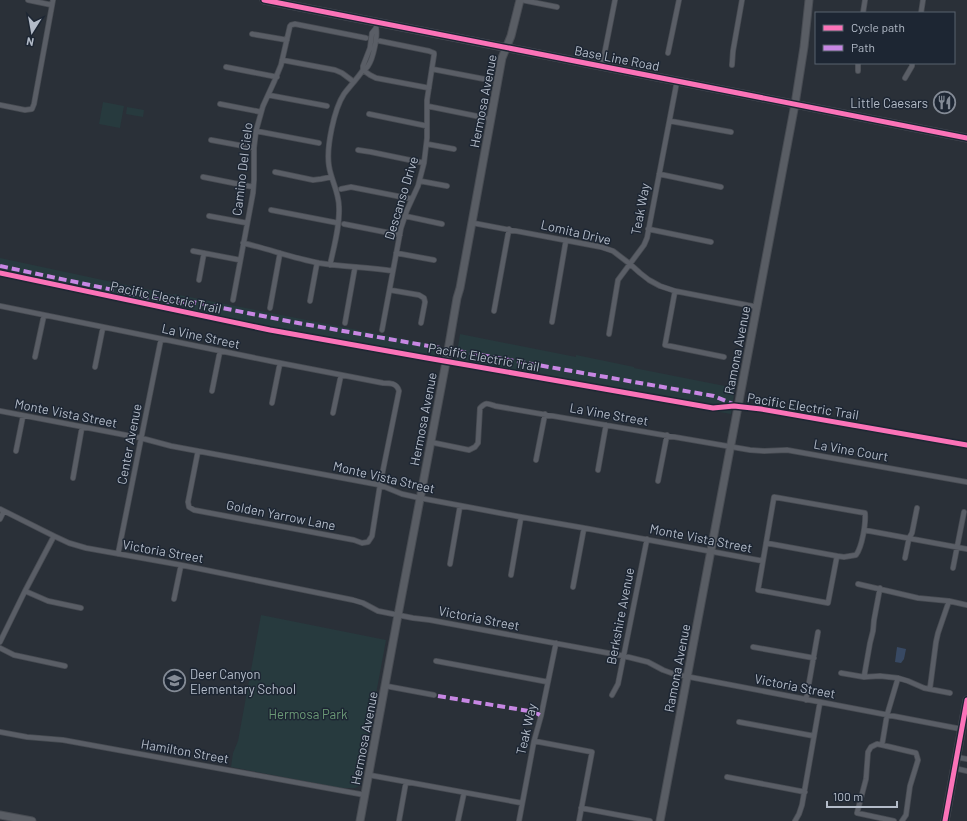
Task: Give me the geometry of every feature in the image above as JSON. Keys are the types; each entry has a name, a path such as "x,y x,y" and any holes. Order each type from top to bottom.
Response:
{"main road":[{"name":"Base Line Road","path":"264,0 376,25 506,47 967,138"}],"street":[{"path":"0,105 25,110 32,109 34,104 52,2 28,0"},
{"path":"521,0 557,7"},
{"name":"Hermosa Avenue","path":"360,821 457,298 473,223 502,58 511,37 521,0"},
{"path":"602,66 615,0"},
{"path":"668,53 679,0"},
{"path":"732,65 742,0"},
{"name":"Ramona Avenue","path":"660,821 795,104 804,47 809,0"},
{"path":"863,12 865,0"},
{"path":"921,12 923,0"},
{"name":"Camino Del Cielo","path":"233,300 253,187 256,131 261,112 282,60 290,26 295,24 366,38"},
{"path":"363,70 370,48 372,33 376,25"},
{"path":"330,265 339,213 337,192 328,163 328,153 336,111 344,94 368,66 377,34 376,25"},
{"path":"252,34 287,40"},
{"name":"Descanso Drive","path":"380,41 429,50 434,53 427,106 427,144 424,164 420,181 405,216 400,235 382,330"},
{"path":"282,60 335,70 342,73 354,82"},
{"path":"858,64 858,71"},
{"path":"905,78 912,64"},
{"path":"226,67 276,77"},
{"path":"432,69 484,79"},
{"path":"363,70 380,79 429,88"},
{"name":"Teak Way","path":"609,334 618,280 644,245 647,238 658,174 677,81"},
{"path":"268,95 327,106"},
{"path":"220,104 261,112"},
{"path":"427,106 491,119"},
{"path":"368,114 427,126"},
{"path":"670,121 731,132"},
{"path":"256,131 319,143"},
{"path":"211,140 254,148"},
{"path":"427,144 454,150"},
{"path":"358,150 424,164"},
{"path":"275,172 313,180 331,176"},
{"path":"658,174 721,187"},
{"path":"204,177 253,187"},
{"path":"420,181 447,186"},
{"path":"341,189 351,187 412,199"},
{"path":"271,210 338,223"},
{"path":"209,216 247,224"},
{"path":"405,216 442,224"},
{"name":"Lomita Drive","path":"473,223 601,247 613,251 649,280 660,286 675,291 757,308"},
{"path":"344,224 400,235"},
{"path":"648,229 711,242"},
{"path":"494,311 509,230"},
{"path":"552,322 566,240"},
{"path":"243,243 317,263 393,271"},
{"path":"193,251 240,260"},
{"path":"199,280 204,253"},
{"path":"270,308 280,253"},
{"path":"396,253 434,260"},
{"path":"310,301 317,263"},
{"path":"345,323 355,267"},
{"path":"390,290 419,295 424,298 425,302 422,323"},
{"path":"675,291 665,345 724,357"},
{"name":"La Vine Street","path":"0,306 280,363 394,384 398,386 399,391 380,485"},
{"path":"35,357 44,315"},
{"path":"95,367 103,327"},
{"name":"Center Avenue","path":"118,554 161,339"},
{"path":"212,391 220,351"},
{"path":"272,403 280,363"},
{"path":"333,413 341,375"},
{"name":"La Vine Street","path":"430,442 470,450 475,447 478,443 480,408 484,404 488,403 495,406 731,446"},
{"name":"Monte Vista Street","path":"0,411 141,438 171,446 380,485 402,494 460,506 763,561"},
{"path":"536,460 544,414"},
{"path":"16,451 23,416"},
{"path":"598,470 606,425"},
{"path":"73,478 82,427"},
{"path":"658,481 667,435"},
{"name":"La Vine Court","path":"731,446 750,450 787,450 967,482"},
{"name":"Golden Yarrow Lane","path":"198,451 188,502 189,507 194,510 354,540 362,543 368,542 372,536 380,485"},
{"path":"766,543 837,556 856,555 860,551 866,521 865,513 774,497 766,543 758,590 828,603 837,556"},
{"path":"450,564 460,506"},
{"path":"904,558 909,538 912,533 917,508"},
{"path":"0,519 2,510"},
{"name":"Victoria Street","path":"2,510 69,543 86,548 181,565 353,600 363,603 378,611 398,616 430,620 624,656 648,662 662,670 687,677 961,729"},
{"path":"953,568 964,512"},
{"path":"511,575 521,517"},
{"path":"573,587 584,528"},
{"path":"864,530 967,549"},
{"path":"0,642 54,536"},
{"name":"Berkshire Avenue","path":"612,695 618,684 646,539"},
{"path":"174,599 181,565"},
{"path":"858,584 918,598 949,601 967,605"},
{"path":"864,677 880,588"},
{"path":"25,591 48,601 81,608"},
{"path":"930,688 936,642 949,601"},
{"path":"806,700 818,632"},
{"name":"Teak Way","path":"519,821 534,741 541,716 556,643"},
{"path":"753,647 814,658"},
{"path":"0,648 14,655 65,666"},
{"path":"436,661 548,682"},
{"path":"841,673 864,677 880,676 898,678 924,688 950,693"},
{"path":"882,745 887,715 898,678"},
{"path":"386,686 434,695"},
{"path":"944,821 967,700"},
{"path":"795,821 799,814 805,792 820,702"},
{"path":"738,722 814,736"},
{"name":"Hamilton Street","path":"0,732 27,737 63,740 365,795"},
{"path":"534,741 592,752 579,821"},
{"path":"894,821 857,813 866,779 868,752 871,747 877,744 916,754 918,760 910,786 906,815 903,821"},
{"path":"956,757 967,759"},
{"path":"954,768 967,771"},
{"path":"369,775 522,803"},
{"path":"727,777 805,792"},
{"path":"399,821 406,782"},
{"path":"458,821 464,793"},
{"path":"581,808 650,821"},
{"path":"0,815 32,821"}],"green space":[{"path":"103,102 124,106 120,128 99,124"},
{"path":"127,107 144,110 143,117 126,114"},
{"path":"0,258 173,295 440,346 437,362 287,336 0,276"},
{"path":"460,334 576,357 576,355 735,388 731,414 455,366"},
{"name":"Hermosa Park","path":"261,615 386,640 359,786 355,788 341,788 231,767 233,753 238,741"}],"water":[{"path":"897,647 906,649 904,659 901,663 895,662"}],"marked path":[{"path":"0,266 170,302 192,302 298,323 440,348"},
{"path":"458,351 714,396 733,404"},
{"path":"438,696 535,712 541,716"}],"cycle path":[{"path":"264,0 967,138"},
{"name":"Pacific Electric Trail","path":"0,273 270,330 427,358 713,408 734,406 761,409 967,445"},
{"path":"945,821 967,700"}],"place":[{"name":"Little Caesars","path":"944,103"},
{"name":"Deer Canyon Elementary School","path":"175,681"}]}
